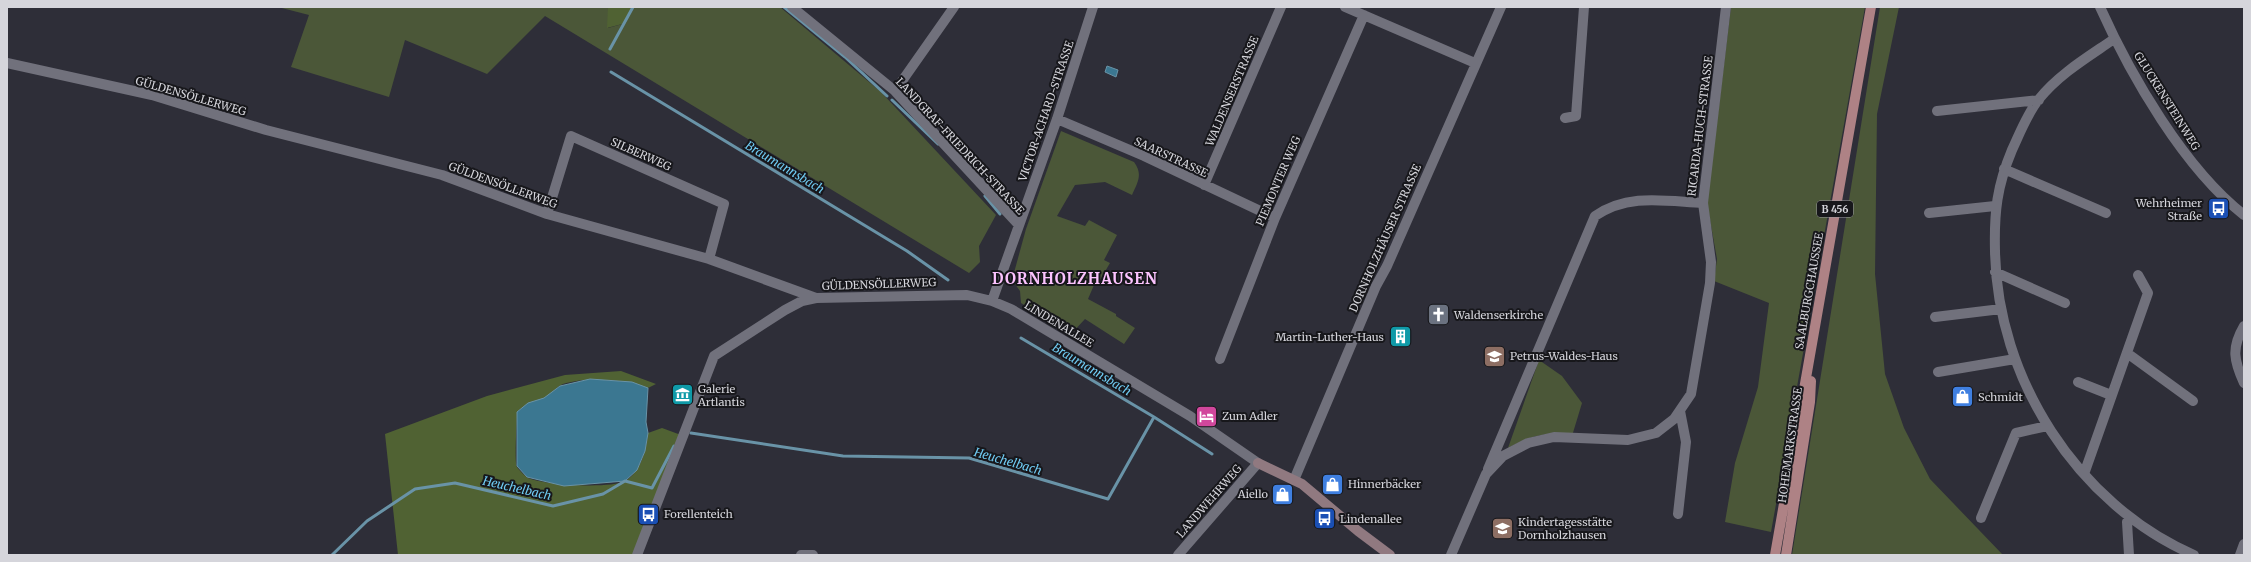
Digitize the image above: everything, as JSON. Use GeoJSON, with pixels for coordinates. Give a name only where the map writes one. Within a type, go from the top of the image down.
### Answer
{"type":"FeatureCollection","features":[{"type":"Feature","properties":{"kind":"main road","name":"SAALBURGCHAUSSEE"},"geometry":{"type":"LineString","coordinates":[[1775,555],[1871,7]]}},
{"type":"Feature","properties":{"kind":"main road","name":"HOHEMARKSTRASSE"},"geometry":{"type":"LineString","coordinates":[[1786,555],[1810,402],[1813,338]]}},
{"type":"Feature","properties":{"kind":"street","name":"LANDGRAF-FRIEDRICH-STRASSE"},"geometry":{"type":"LineString","coordinates":[[792,7],[895,92],[1019,225]]}},
{"type":"Feature","properties":{"kind":"street"},"geometry":{"type":"LineString","coordinates":[[895,92],[954,7]]}},
{"type":"Feature","properties":{"kind":"street","name":"VICTOR-ACHARD-STRASSE"},"geometry":{"type":"LineString","coordinates":[[992,301],[1057,119],[1093,7]]}},
{"type":"Feature","properties":{"kind":"street","name":"WALDENSERSTRASSE"},"geometry":{"type":"LineString","coordinates":[[1204,185],[1282,7]]}},
{"type":"Feature","properties":{"kind":"street"},"geometry":{"type":"LineString","coordinates":[[1345,7],[1475,63]]}},
{"type":"Feature","properties":{"kind":"street","name":"DORNHOLZHÄUSER STRASSE"},"geometry":{"type":"LineString","coordinates":[[1294,480],[1376,286],[1387,266],[1475,63],[1501,7]]}},
{"type":"Feature","properties":{"kind":"street"},"geometry":{"type":"LineString","coordinates":[[1564,118],[1576,116],[1584,7]]}},
{"type":"Feature","properties":{"kind":"street","name":"RICARDA-HUCH-STRASSE"},"geometry":{"type":"LineString","coordinates":[[1451,555],[1486,474],[1503,456],[1528,443],[1554,437],[1628,440],[1656,433],[1674,419],[1691,394],[1710,283],[1711,254],[1703,203],[1726,7]]}},
{"type":"Feature","properties":{"kind":"street","name":"GLUCKENSTEINWEG"},"geometry":{"type":"LineString","coordinates":[[2100,7],[2114,39],[2184,152],[2227,201],[2244,215]]}},
{"type":"Feature","properties":{"kind":"street","name":"PIEMONTER WEG"},"geometry":{"type":"LineString","coordinates":[[1220,359],[1275,218],[1364,15]]}},
{"type":"Feature","properties":{"kind":"street"},"geometry":{"type":"LineString","coordinates":[[2114,39],[2060,77],[2039,100],[2023,124],[2004,170],[1995,206],[1995,272],[2001,309],[2014,359],[2031,397],[2047,426],[2084,474],[2129,518],[2194,555]]}},
{"type":"Feature","properties":{"kind":"street","name":"GÜLDENSÖLLERWEG"},"geometry":{"type":"LineString","coordinates":[[7,63],[152,95],[266,130],[442,175],[547,214],[708,259],[816,298],[967,295],[992,301]]}},
{"type":"Feature","properties":{"kind":"street"},"geometry":{"type":"LineString","coordinates":[[1937,111],[2039,100]]}},
{"type":"Feature","properties":{"kind":"street","name":"SAARSTRASSE"},"geometry":{"type":"LineString","coordinates":[[1057,119],[1275,218]]}},
{"type":"Feature","properties":{"kind":"street","name":"SILBERWEG"},"geometry":{"type":"LineString","coordinates":[[547,214],[571,136],[724,204],[708,259]]}},
{"type":"Feature","properties":{"kind":"street"},"geometry":{"type":"LineString","coordinates":[[2004,170],[2106,213]]}},
{"type":"Feature","properties":{"kind":"street"},"geometry":{"type":"LineString","coordinates":[[1486,474],[1595,216],[1619,204],[1646,199],[1703,203]]}},
{"type":"Feature","properties":{"kind":"street"},"geometry":{"type":"LineString","coordinates":[[1929,213],[1995,206]]}},
{"type":"Feature","properties":{"kind":"street"},"geometry":{"type":"LineString","coordinates":[[1995,272],[2065,303]]}},
{"type":"Feature","properties":{"kind":"street"},"geometry":{"type":"LineString","coordinates":[[2084,474],[2111,394],[2148,293],[2138,275]]}},
{"type":"Feature","properties":{"kind":"street"},"geometry":{"type":"LineString","coordinates":[[637,555],[714,356],[785,310],[802,301],[816,298]]}},
{"type":"Feature","properties":{"kind":"street","name":"LINDENALLEE"},"geometry":{"type":"LineString","coordinates":[[992,301],[1011,309],[1049,331],[1139,387],[1190,416],[1258,463],[1302,484],[1358,531],[1390,555]]}},
{"type":"Feature","properties":{"kind":"street"},"geometry":{"type":"LineString","coordinates":[[1935,317],[2001,309]]}},
{"type":"Feature","properties":{"kind":"street"},"geometry":{"type":"LineString","coordinates":[[2244,326],[2239,335],[2234,352],[2238,370],[2244,383]]}},
{"type":"Feature","properties":{"kind":"street"},"geometry":{"type":"LineString","coordinates":[[2127,352],[2193,401]]}},
{"type":"Feature","properties":{"kind":"street"},"geometry":{"type":"LineString","coordinates":[[1938,372],[2014,359]]}},
{"type":"Feature","properties":{"kind":"street"},"geometry":{"type":"LineString","coordinates":[[2078,382],[2111,394]]}},
{"type":"Feature","properties":{"kind":"street"},"geometry":{"type":"LineString","coordinates":[[1678,514],[1686,442],[1680,411]]}},
{"type":"Feature","properties":{"kind":"street"},"geometry":{"type":"LineString","coordinates":[[1981,518],[2016,434],[2047,426]]}},
{"type":"Feature","properties":{"kind":"street","name":"LANDWEHRWEG"},"geometry":{"type":"LineString","coordinates":[[1178,555],[1258,463]]}},
{"type":"Feature","properties":{"kind":"street"},"geometry":{"type":"LineString","coordinates":[[2129,518],[2127,522],[2129,555]]}},
{"type":"Feature","properties":{"kind":"street"},"geometry":{"type":"LineString","coordinates":[[2240,555],[2244,544]]}},
{"type":"Feature","properties":{"kind":"street"},"geometry":{"type":"LineString","coordinates":[[801,555],[813,555]]}},
{"type":"Feature","properties":{"kind":"green space"},"geometry":{"type":"Polygon","coordinates":[[[278,7],[608,7],[608,28],[626,23],[632,7],[780,7],[881,92],[996,215],[979,246],[980,262],[969,273],[545,16],[487,74],[405,40],[389,97],[291,67],[309,15],[278,7]]]}},
{"type":"Feature","properties":{"kind":"green space"},"geometry":{"type":"Polygon","coordinates":[[[608,7],[632,7],[626,23],[607,28],[608,7]]]}},
{"type":"Feature","properties":{"kind":"green space"},"geometry":{"type":"Polygon","coordinates":[[[1731,7],[1865,7],[1771,532],[1725,522],[1735,463],[1758,387],[1769,303],[1714,281],[1717,259],[1707,203],[1731,7]]]}},
{"type":"Feature","properties":{"kind":"green space"},"geometry":{"type":"Polygon","coordinates":[[[1880,7],[1899,7],[1877,114],[1875,274],[1885,374],[1904,428],[1930,479],[2003,555],[1792,555],[1880,7]]]}},
{"type":"Feature","properties":{"kind":"green space"},"geometry":{"type":"Polygon","coordinates":[[[1061,131],[1134,162],[1137,166],[1139,178],[1132,195],[1105,182],[1075,185],[1057,216],[1085,226],[1089,220],[1117,235],[1104,260],[1110,263],[1100,280],[1097,278],[1088,299],[1116,314],[1116,316],[1135,328],[1124,344],[1085,319],[1071,334],[1021,303],[1020,291],[1012,280],[1026,229],[1061,131]]]}},
{"type":"Feature","properties":{"kind":"green space"},"geometry":{"type":"Polygon","coordinates":[[[1539,360],[1562,376],[1582,403],[1572,436],[1554,434],[1532,437],[1508,448],[1539,360]]]}},
{"type":"Feature","properties":{"kind":"green space"},"geometry":{"type":"Polygon","coordinates":[[[621,371],[656,384],[648,388],[629,383],[606,380],[583,380],[572,382],[563,384],[544,399],[527,405],[517,412],[516,464],[519,470],[528,478],[548,483],[606,485],[625,481],[635,472],[642,460],[648,433],[662,428],[681,435],[633,555],[398,555],[385,434],[487,396],[565,375],[621,371]]]}},
{"type":"Feature","properties":{"kind":"water"},"geometry":{"type":"Polygon","coordinates":[[[1107,66],[1118,70],[1116,77],[1105,72],[1107,66]]]}},
{"type":"Feature","properties":{"kind":"water"},"geometry":{"type":"Polygon","coordinates":[[[590,379],[632,382],[648,388],[646,422],[648,433],[645,451],[637,470],[625,481],[564,486],[527,477],[517,466],[517,412],[528,403],[544,398],[560,386],[590,379]]]}},
{"type":"Feature","properties":{"kind":"waterway","name":"Braumannsbach"},"geometry":{"type":"LineString","coordinates":[[610,49],[633,7]]}},
{"type":"Feature","properties":{"kind":"waterway"},"geometry":{"type":"LineString","coordinates":[[784,7],[845,57],[887,96]]}},
{"type":"Feature","properties":{"kind":"waterway","name":"Braumannsbach"},"geometry":{"type":"LineString","coordinates":[[611,72],[907,251],[948,280]]}},
{"type":"Feature","properties":{"kind":"waterway"},"geometry":{"type":"LineString","coordinates":[[892,100],[938,144]]}},
{"type":"Feature","properties":{"kind":"waterway"},"geometry":{"type":"LineString","coordinates":[[985,196],[1000,214]]}},
{"type":"Feature","properties":{"kind":"waterway","name":"Braumannsbach"},"geometry":{"type":"LineString","coordinates":[[1021,338],[1154,417]]}},
{"type":"Feature","properties":{"kind":"waterway","name":"Heuchelbach"},"geometry":{"type":"LineString","coordinates":[[691,433],[843,456],[969,458],[1108,499],[1154,417],[1212,454]]}},
{"type":"Feature","properties":{"kind":"waterway","name":"Heuchelbach"},"geometry":{"type":"LineString","coordinates":[[332,555],[367,521],[415,489],[455,483],[553,506],[603,494],[625,481],[652,488],[674,446]]}},
{"type":"Feature","properties":{"kind":"place","name":"Wehrheimer Straße"},"geometry":{"type":"Point","coordinates":[2218,209]}},
{"type":"Feature","properties":{"kind":"place","name":"Waldenserkirche"},"geometry":{"type":"Point","coordinates":[1438,315]}},
{"type":"Feature","properties":{"kind":"place","name":"Martin-Luther-Haus"},"geometry":{"type":"Point","coordinates":[1400,337]}},
{"type":"Feature","properties":{"kind":"place","name":"Petrus-Waldes-Haus"},"geometry":{"type":"Point","coordinates":[1494,356]}},
{"type":"Feature","properties":{"kind":"place","name":"Galerie Artlantis"},"geometry":{"type":"Point","coordinates":[682,395]}},
{"type":"Feature","properties":{"kind":"place","name":"Schmidt"},"geometry":{"type":"Point","coordinates":[1962,397]}},
{"type":"Feature","properties":{"kind":"place","name":"Zum Adler"},"geometry":{"type":"Point","coordinates":[1206,416]}},
{"type":"Feature","properties":{"kind":"place","name":"Hinnerbäcker"},"geometry":{"type":"Point","coordinates":[1333,484]}},
{"type":"Feature","properties":{"kind":"place","name":"Aiello"},"geometry":{"type":"Point","coordinates":[1283,494]}},
{"type":"Feature","properties":{"kind":"place","name":"Forellenteich"},"geometry":{"type":"Point","coordinates":[649,514]}},
{"type":"Feature","properties":{"kind":"place","name":"Lindenallee"},"geometry":{"type":"Point","coordinates":[1324,519]}},
{"type":"Feature","properties":{"kind":"place","name":"Kindertagesstätte Dornholzhausen"},"geometry":{"type":"Point","coordinates":[1503,528]}},
{"type":"Feature","properties":{"kind":"district","name":"DORNHOLZHAUSEN"},"geometry":{"type":"Point","coordinates":[1075,278]}}]}
